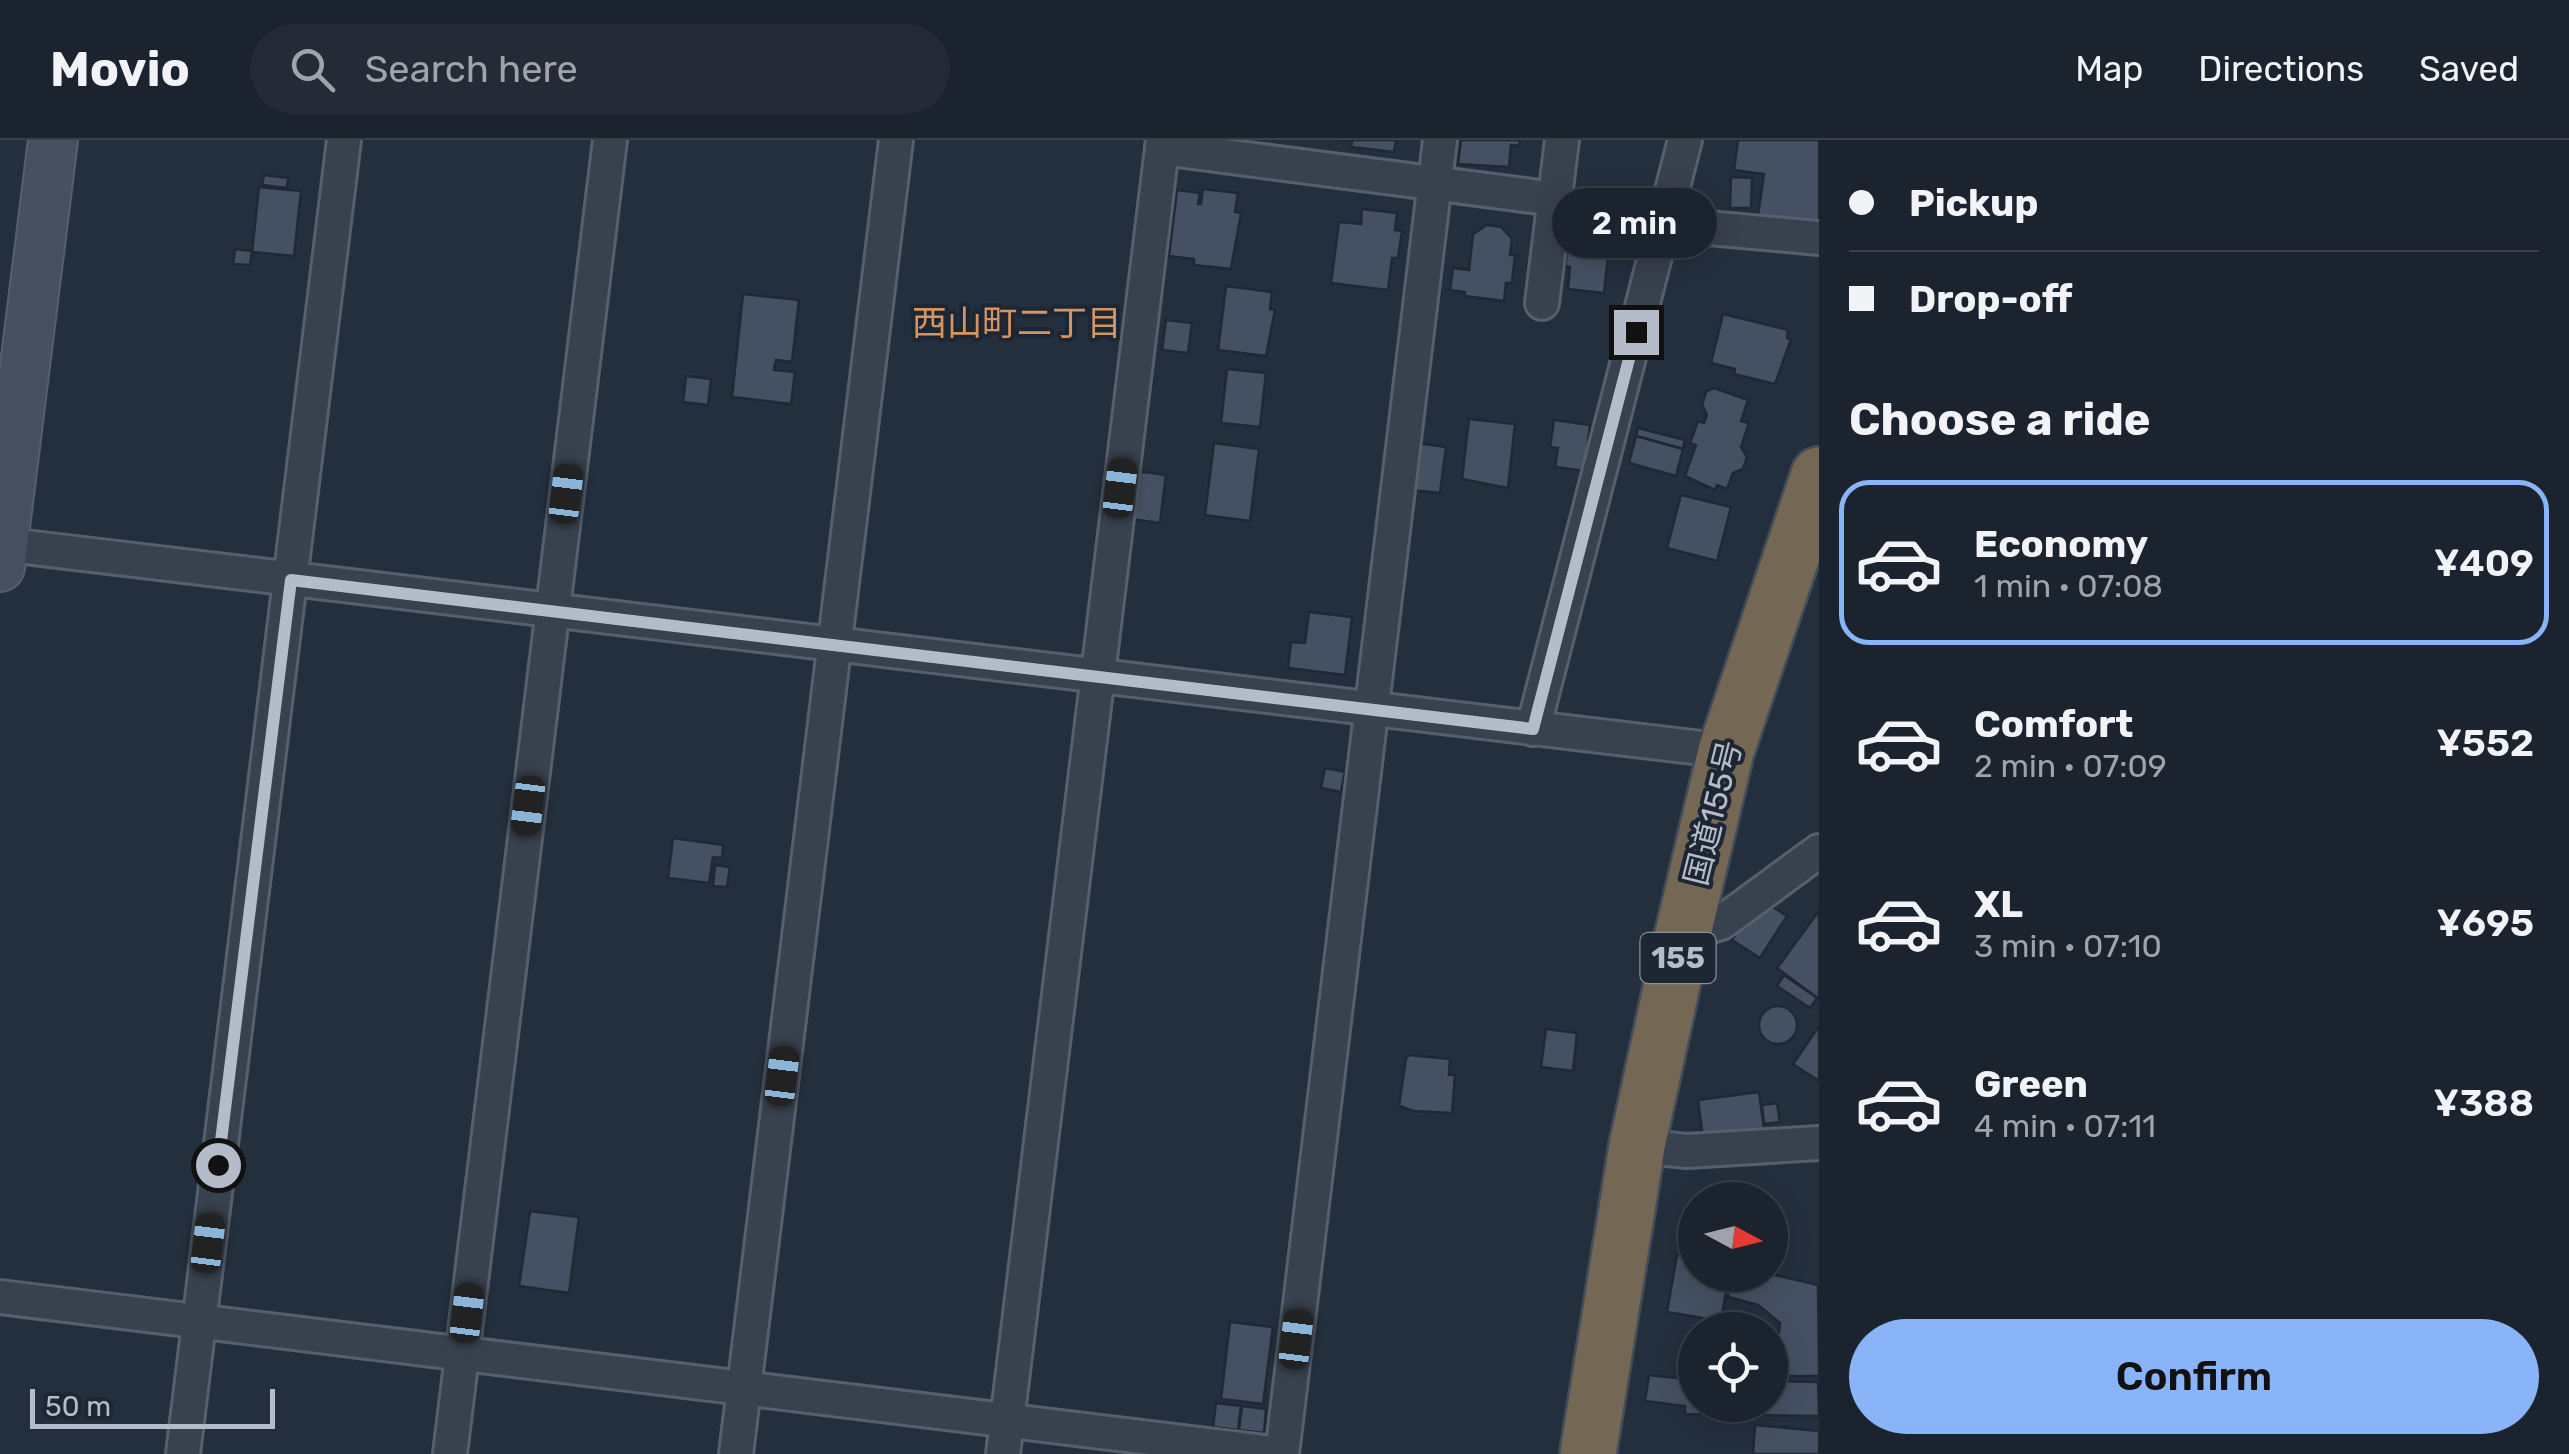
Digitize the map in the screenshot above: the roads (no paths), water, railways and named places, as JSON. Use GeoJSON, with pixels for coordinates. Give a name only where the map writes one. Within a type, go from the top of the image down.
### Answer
{"type":"FeatureCollection","features":[{"type":"Feature","properties":{"kind":"highway","name":"国道155号"},"geometry":{"type":"LineString","coordinates":[[1588,1454],[1637,1146],[1726,751],[1819,475]]}},
{"type":"Feature","properties":{"kind":"street"},"geometry":{"type":"LineString","coordinates":[[53,140],[1,552],[291,580],[1726,751]]}},
{"type":"Feature","properties":{"kind":"street"},"geometry":{"type":"LineString","coordinates":[[183,1454],[344,140]]}},
{"type":"Feature","properties":{"kind":"street"},"geometry":{"type":"LineString","coordinates":[[450,1454],[610,140]]}},
{"type":"Feature","properties":{"kind":"street"},"geometry":{"type":"LineString","coordinates":[[736,1454],[896,140]]}},
{"type":"Feature","properties":{"kind":"street"},"geometry":{"type":"LineString","coordinates":[[0,1297],[1282,1454],[1440,140]]}},
{"type":"Feature","properties":{"kind":"street"},"geometry":{"type":"LineString","coordinates":[[1542,302],[1562,140]]}},
{"type":"Feature","properties":{"kind":"street"},"geometry":{"type":"LineString","coordinates":[[1533,729],[1685,140]]}},
{"type":"Feature","properties":{"kind":"street"},"geometry":{"type":"LineString","coordinates":[[1003,1454],[1162,144],[1554,199]]}},
{"type":"Feature","properties":{"kind":"street"},"geometry":{"type":"LineString","coordinates":[[1664,224],[1819,238]]}},
{"type":"Feature","properties":{"kind":"street"},"geometry":{"type":"LineString","coordinates":[[1683,934],[1721,923],[1819,851]]}},
{"type":"Feature","properties":{"kind":"street"},"geometry":{"type":"LineString","coordinates":[[1637,1146],[1687,1151],[1819,1143]]}},
{"type":"Feature","properties":{"kind":"district","name":"西山町二丁目"},"geometry":{"type":"Point","coordinates":[1017,323]}}]}
